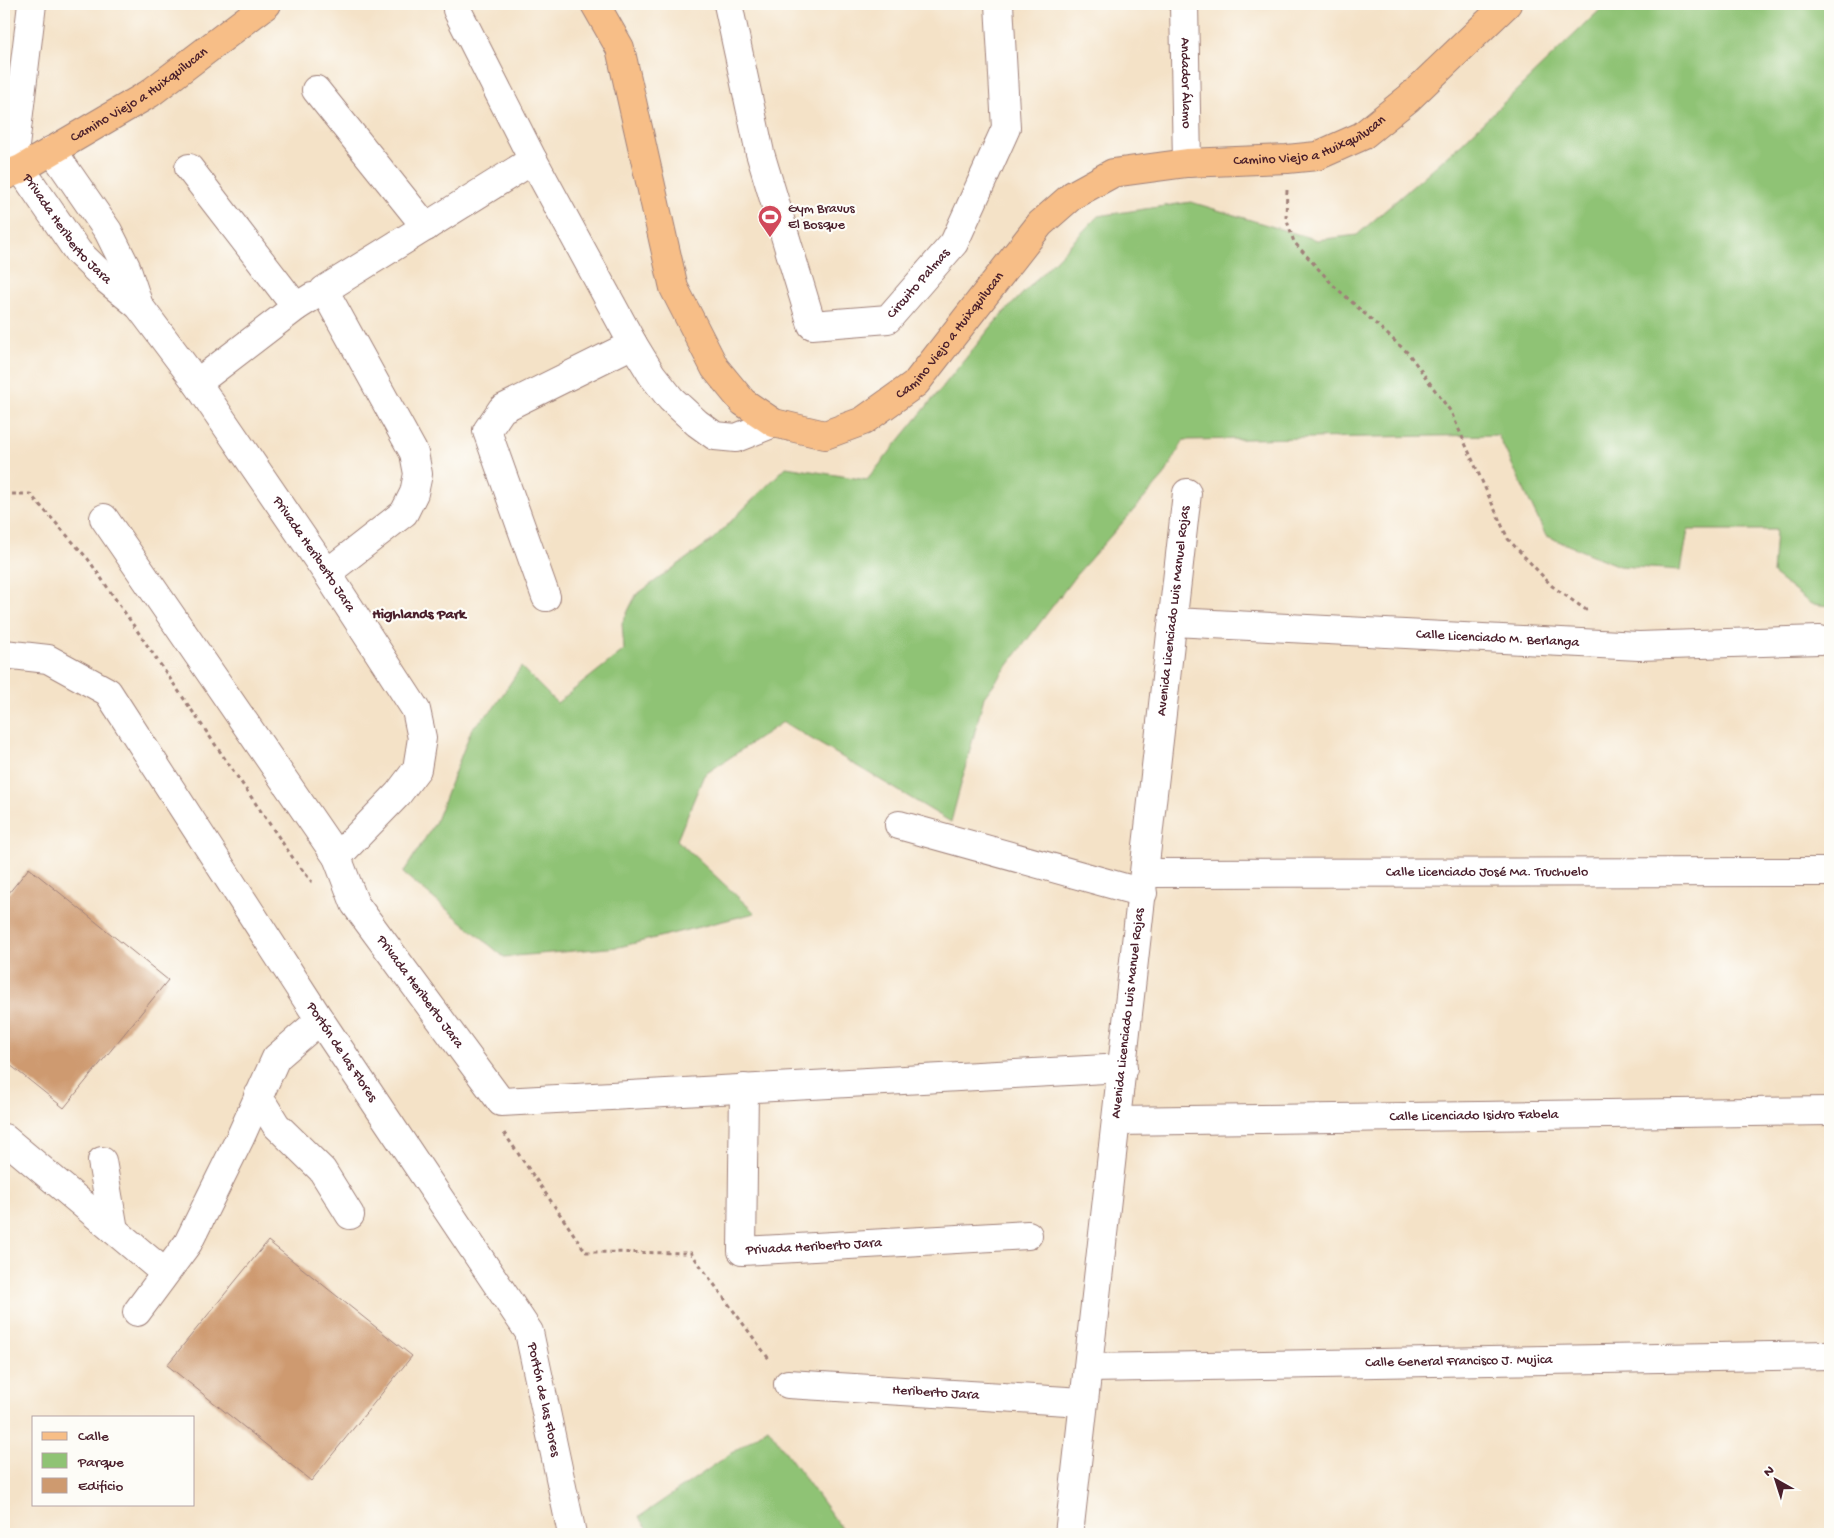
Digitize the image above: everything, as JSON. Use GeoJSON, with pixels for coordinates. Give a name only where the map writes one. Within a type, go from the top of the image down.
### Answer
{"type":"FeatureCollection","features":[{"type":"Feature","properties":{"kind":"main road","name":"Camino Viejo a Huixquilucan"},"geometry":{"type":"LineString","coordinates":[[12,172],[149,94],[266,4]]}},
{"type":"Feature","properties":{"kind":"main road","name":"Camino Viejo a Huixquilucan"},"geometry":{"type":"LineString","coordinates":[[594,4],[620,48],[674,288],[715,368],[743,402],[774,423],[825,435],[863,421],[916,383],[1040,224],[1073,195],[1113,173],[1187,162],[1287,159],[1317,156],[1362,136],[1409,98],[1507,4]]}},
{"type":"Feature","properties":{"kind":"street"},"geometry":{"type":"LineString","coordinates":[[12,172],[32,4]]}},
{"type":"Feature","properties":{"kind":"street","name":"Circuito Palmas"},"geometry":{"type":"LineString","coordinates":[[728,4],[760,153],[812,325],[888,319],[954,242],[1006,128],[999,4]]}},
{"type":"Feature","properties":{"kind":"street","name":"Andador Álamo"},"geometry":{"type":"LineString","coordinates":[[1184,4],[1187,162]]}},
{"type":"Feature","properties":{"kind":"street"},"geometry":{"type":"LineString","coordinates":[[457,10],[532,160],[652,375],[671,399],[697,423],[715,436],[736,438],[774,423]]}},
{"type":"Feature","properties":{"kind":"street"},"geometry":{"type":"LineString","coordinates":[[316,90],[426,227]]}},
{"type":"Feature","properties":{"kind":"street","name":"Privada Heriberto Jara"},"geometry":{"type":"LineString","coordinates":[[52,150],[108,231],[126,267],[139,306]]}},
{"type":"Feature","properties":{"kind":"street"},"geometry":{"type":"LineString","coordinates":[[197,383],[296,307],[532,160]]}},
{"type":"Feature","properties":{"kind":"street"},"geometry":{"type":"LineString","coordinates":[[189,168],[296,307]]}},
{"type":"Feature","properties":{"kind":"street","name":"Privada Heriberto Jara"},"geometry":{"type":"LineString","coordinates":[[12,172],[78,252],[107,280],[139,306],[197,383],[327,573],[416,710],[422,738],[417,769],[398,794],[337,857],[355,904],[501,1102],[744,1088],[742,1250],[1028,1235]]}},
{"type":"Feature","properties":{"kind":"street"},"geometry":{"type":"LineString","coordinates":[[324,290],[414,453],[418,474],[414,493],[404,513],[327,573]]}},
{"type":"Feature","properties":{"kind":"street"},"geometry":{"type":"LineString","coordinates":[[546,597],[486,431],[502,409],[633,344]]}},
{"type":"Feature","properties":{"kind":"street","name":"Avenida Licenciado Luis Manuel Rojas"},"geometry":{"type":"LineString","coordinates":[[1069,1534],[1188,493]]}},
{"type":"Feature","properties":{"kind":"street"},"geometry":{"type":"LineString","coordinates":[[104,518],[337,857]]}},
{"type":"Feature","properties":{"kind":"street","name":"Calle Licenciado M. Berlanga"},"geometry":{"type":"LineString","coordinates":[[1174,622],[1639,646],[1820,640]]}},
{"type":"Feature","properties":{"kind":"street","name":"Portón de las Flores"},"geometry":{"type":"LineString","coordinates":[[4,654],[48,659],[108,692],[320,1020],[529,1332],[572,1534]]}},
{"type":"Feature","properties":{"kind":"street","name":"Calle Licenciado José Ma. Truchuelo"},"geometry":{"type":"LineString","coordinates":[[899,825],[1144,883],[1830,872]]}},
{"type":"Feature","properties":{"kind":"street"},"geometry":{"type":"LineString","coordinates":[[136,1312],[188,1242],[240,1138],[276,1058],[320,1020]]}},
{"type":"Feature","properties":{"kind":"street"},"geometry":{"type":"LineString","coordinates":[[744,1088],[1122,1068]]}},
{"type":"Feature","properties":{"kind":"street"},"geometry":{"type":"LineString","coordinates":[[258,1096],[276,1125],[322,1170],[350,1215]]}},
{"type":"Feature","properties":{"kind":"street","name":"Calle Licenciado Isidro Fabela"},"geometry":{"type":"LineString","coordinates":[[1116,1121],[1830,1111]]}},
{"type":"Feature","properties":{"kind":"street"},"geometry":{"type":"LineString","coordinates":[[4,1138],[165,1273]]}},
{"type":"Feature","properties":{"kind":"street"},"geometry":{"type":"LineString","coordinates":[[102,1161],[114,1230]]}},
{"type":"Feature","properties":{"kind":"street","name":"Calle General Francisco J. Mujica"},"geometry":{"type":"LineString","coordinates":[[1088,1368],[1830,1355]]}},
{"type":"Feature","properties":{"kind":"street","name":"Heriberto Jara"},"geometry":{"type":"LineString","coordinates":[[788,1384],[1083,1402]]}},
{"type":"Feature","properties":{"kind":"path"},"geometry":{"type":"LineString","coordinates":[[1287,159],[1286,218],[1294,242],[1333,285],[1408,353],[1452,412],[1508,539],[1552,586],[1592,613]]}},
{"type":"Feature","properties":{"kind":"green space"},"geometry":{"type":"Polygon","coordinates":[[[1606,4],[1830,4],[1830,606],[1811,604],[1773,574],[1776,530],[1688,530],[1681,570],[1619,566],[1546,536],[1498,435],[1184,440],[1164,476],[1076,575],[984,697],[951,822],[783,722],[704,775],[677,840],[755,913],[619,947],[504,957],[403,873],[435,823],[472,728],[493,709],[521,667],[557,703],[624,650],[622,623],[636,595],[712,540],[786,467],[867,480],[996,321],[1098,216],[1191,202],[1317,240],[1357,235],[1461,144],[1606,4]]]}},
{"type":"Feature","properties":{"kind":"green space"},"geometry":{"type":"Polygon","coordinates":[[[768,1428],[846,1534],[652,1534],[639,1517],[768,1428]]]}},
{"type":"Feature","properties":{"kind":"building"},"geometry":{"type":"Polygon","coordinates":[[[29,868],[168,980],[64,1108],[4,1060],[4,899],[29,868]]]}},
{"type":"Feature","properties":{"kind":"building"},"geometry":{"type":"Polygon","coordinates":[[[268,1241],[412,1356],[311,1481],[167,1365],[268,1241]]]}},
{"type":"Feature","properties":{"kind":"place","name":"Gym Bravus El Bosque"},"geometry":{"type":"Point","coordinates":[770,238]}},
{"type":"Feature","properties":{"kind":"district","name":"Highlands Park"},"geometry":{"type":"Point","coordinates":[419,615]}}]}
